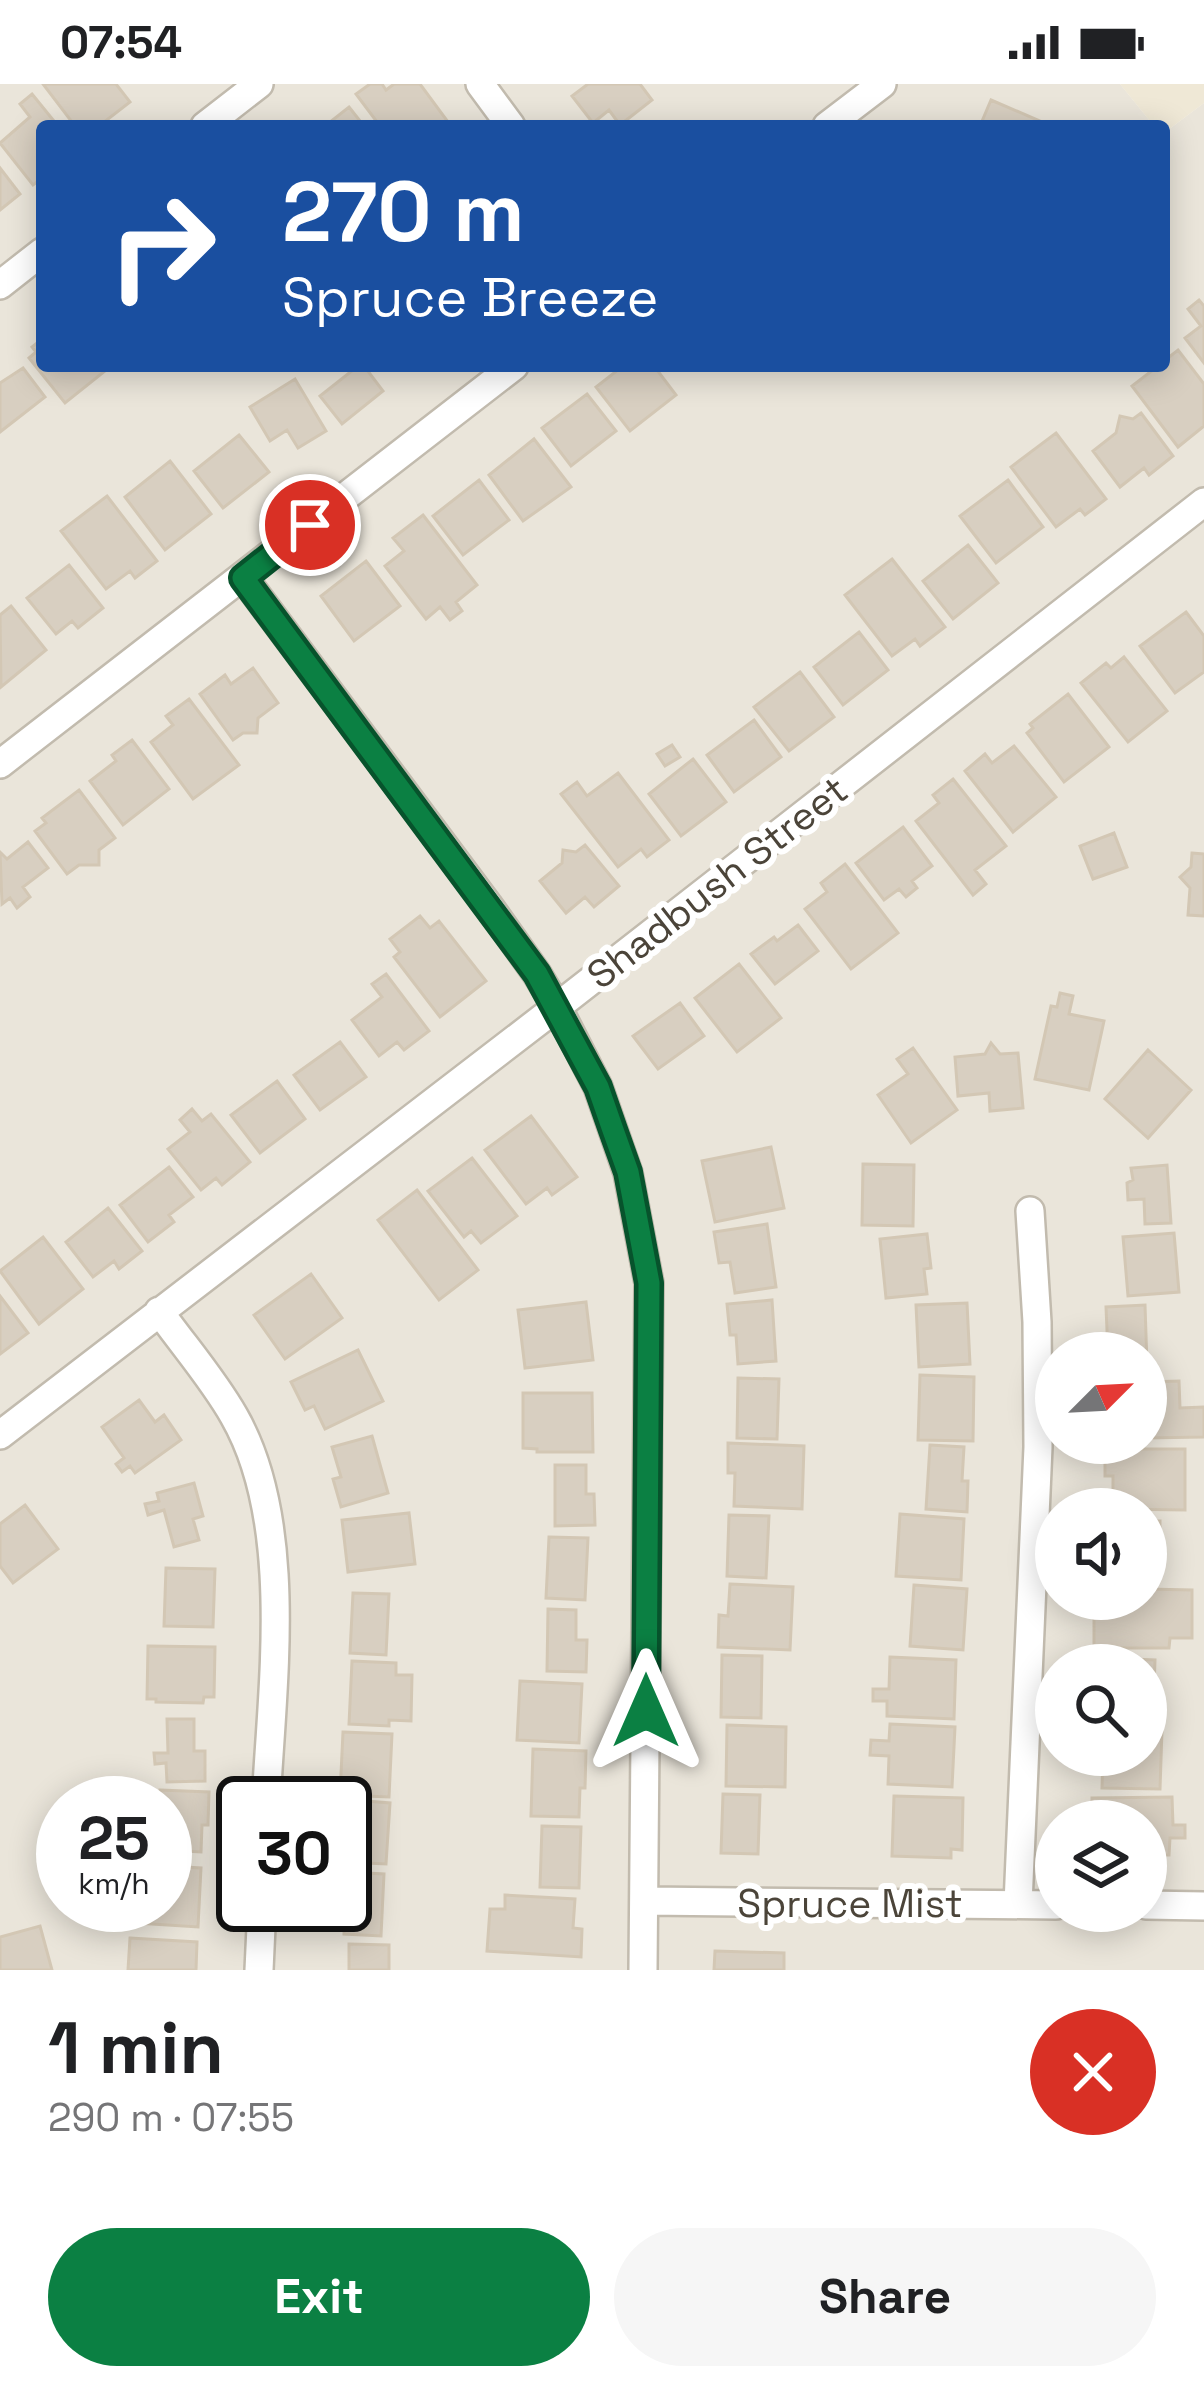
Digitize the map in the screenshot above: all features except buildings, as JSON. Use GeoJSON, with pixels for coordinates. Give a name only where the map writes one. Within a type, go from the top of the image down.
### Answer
{"type":"FeatureCollection","features":[{"type":"Feature","properties":{"kind":"street"},"geometry":{"type":"LineString","coordinates":[[213,120],[259,84]]}},
{"type":"Feature","properties":{"kind":"street"},"geometry":{"type":"LineString","coordinates":[[480,84],[507,120]]}},
{"type":"Feature","properties":{"kind":"street"},"geometry":{"type":"LineString","coordinates":[[835,120],[882,84]]}},
{"type":"Feature","properties":{"kind":"street"},"geometry":{"type":"LineString","coordinates":[[0,285],[36,257]]}},
{"type":"Feature","properties":{"kind":"street"},"geometry":{"type":"LineString","coordinates":[[0,764],[506,372]]}},
{"type":"Feature","properties":{"kind":"street","name":"Shadbush Street"},"geometry":{"type":"LineString","coordinates":[[0,1435],[1204,502]]}},
{"type":"Feature","properties":{"kind":"street"},"geometry":{"type":"LineString","coordinates":[[243,578],[488,905],[557,1006],[598,1087],[628,1172],[649,1283],[643,1970]]}},
{"type":"Feature","properties":{"kind":"street"},"geometry":{"type":"LineString","coordinates":[[1018,1904],[1038,1448],[1030,1211]]}},
{"type":"Feature","properties":{"kind":"street"},"geometry":{"type":"LineString","coordinates":[[159,1312],[234,1416],[259,1472],[272,1547],[267,1776]]}},
{"type":"Feature","properties":{"kind":"street","name":"Spruce Mist"},"geometry":{"type":"LineString","coordinates":[[645,1901],[1035,1904]]}},
{"type":"Feature","properties":{"kind":"street"},"geometry":{"type":"LineString","coordinates":[[1167,1906],[1204,1906]]}},
{"type":"Feature","properties":{"kind":"street"},"geometry":{"type":"LineString","coordinates":[[259,1970],[261,1932]]}},
{"type":"Feature","properties":{"kind":"shaded area"},"geometry":{"type":"Polygon","coordinates":[[[0,84],[1120,84],[1149,120],[36,120],[36,372],[1170,372],[1170,128],[1204,103],[1204,1970],[0,1970],[0,84]]]}},
{"type":"Feature","properties":{"kind":"shaded area"},"geometry":{"type":"Polygon","coordinates":[[[1120,84],[1204,84],[1204,103],[1170,128],[1170,120],[1149,120],[1120,84]]]}},
{"type":"Feature","properties":{"kind":"route"},"geometry":{"type":"LineString","coordinates":[[310,525],[243,578],[537,974],[598,1087],[628,1172],[649,1283],[646,1711]]}}]}
